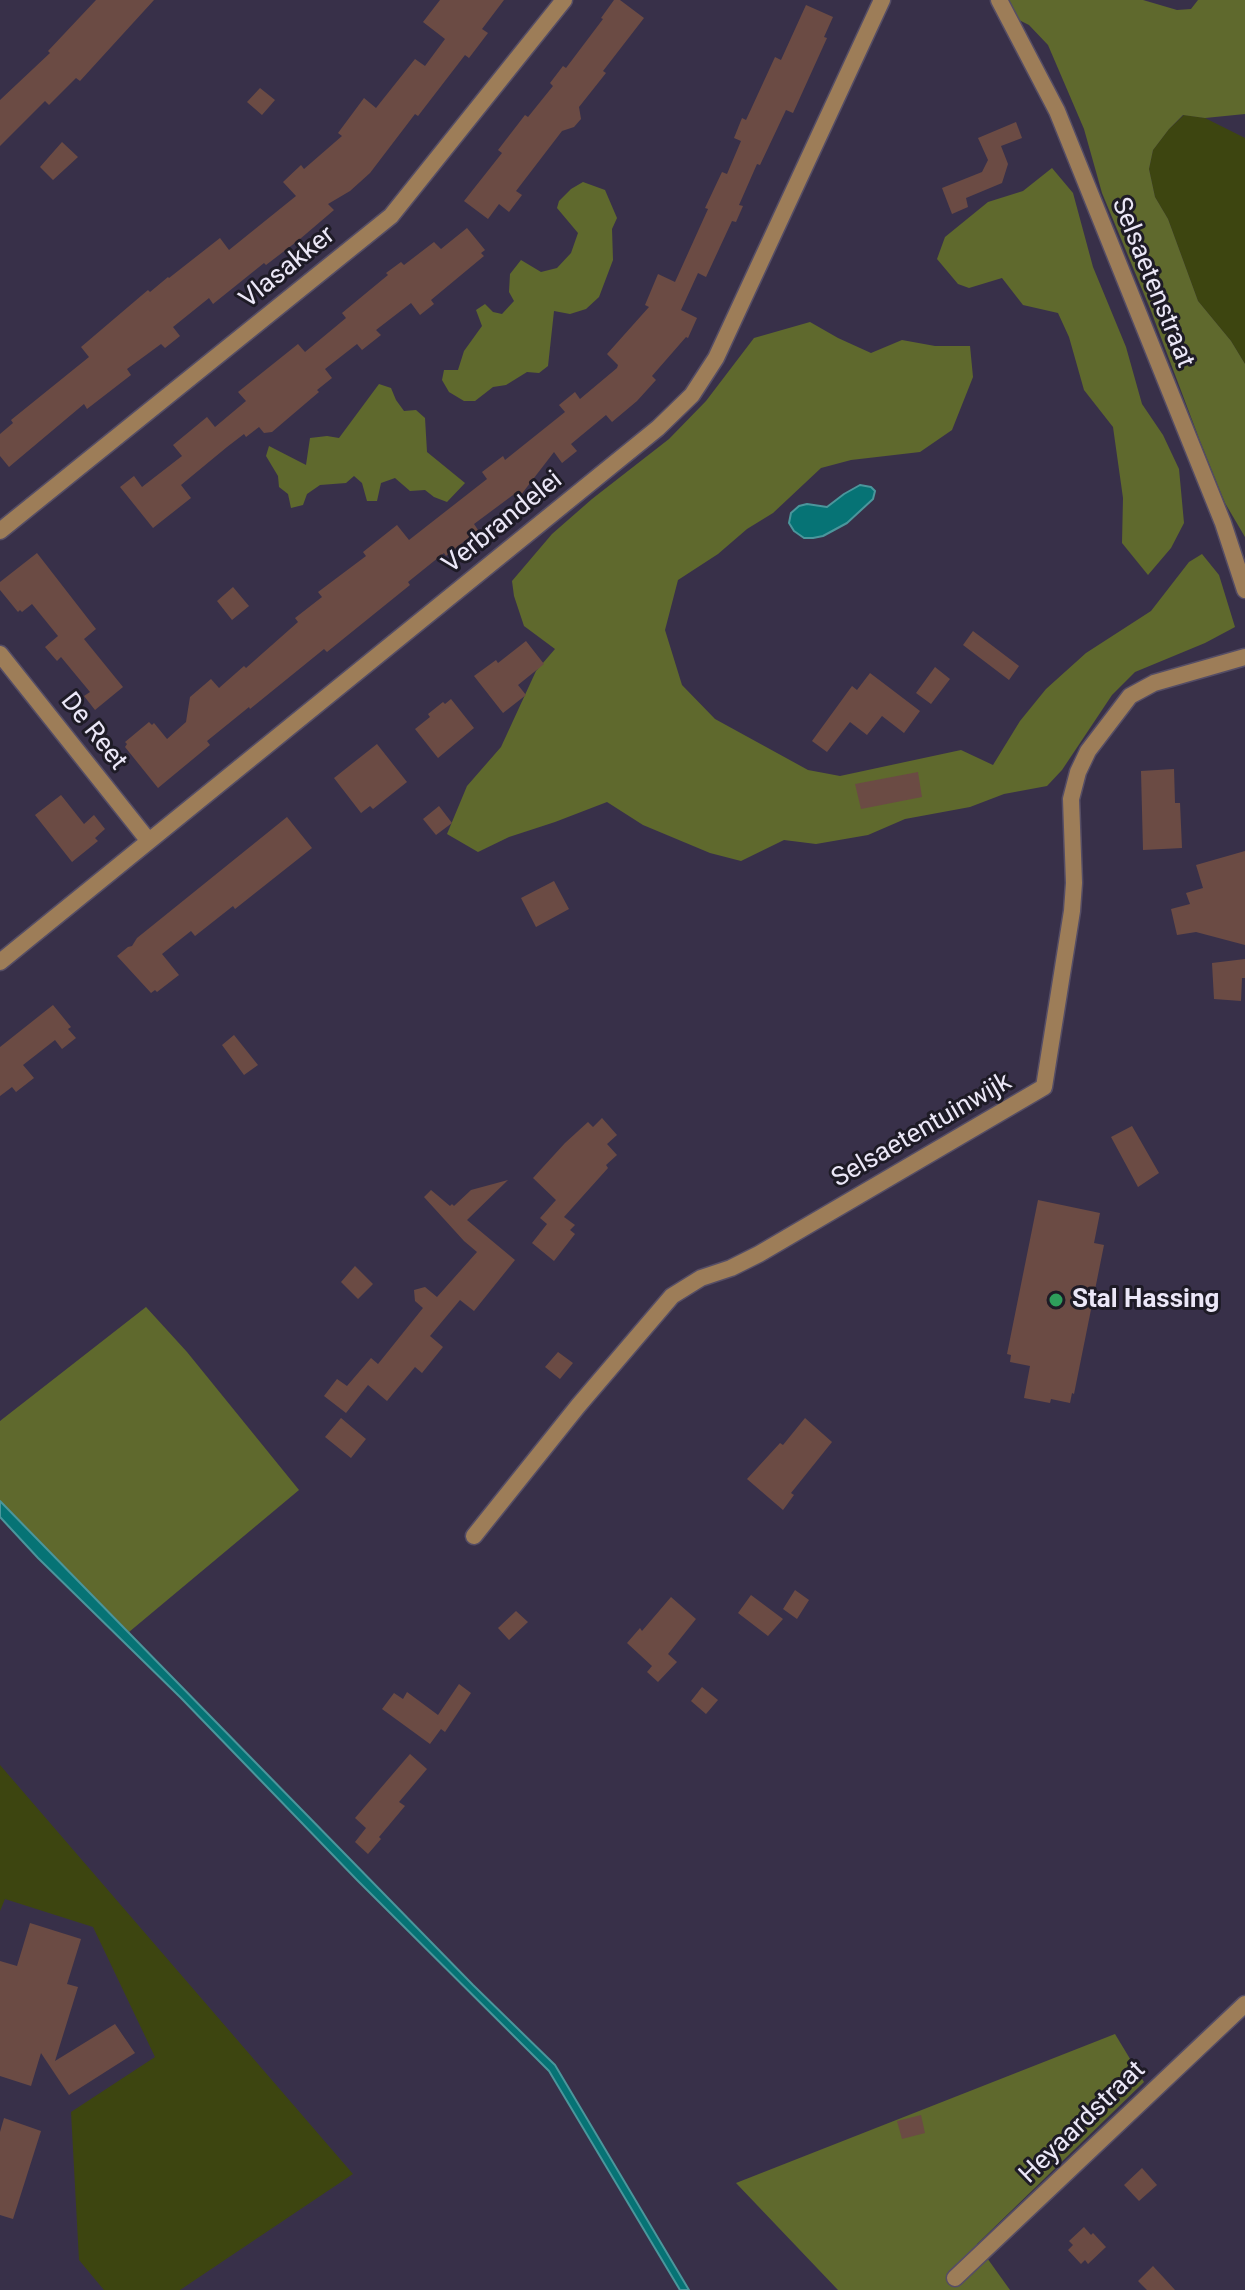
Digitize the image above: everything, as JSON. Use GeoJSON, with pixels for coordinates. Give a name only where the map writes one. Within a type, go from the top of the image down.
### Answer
{"type":"FeatureCollection","features":[{"type":"Feature","properties":{"kind":"street","name":"Vlasakker"},"geometry":{"type":"LineString","coordinates":[[0,531],[391,216],[564,0]]}},
{"type":"Feature","properties":{"kind":"street","name":"Verbrandelei"},"geometry":{"type":"LineString","coordinates":[[0,962],[658,428],[692,395],[716,358],[882,0]]}},
{"type":"Feature","properties":{"kind":"street","name":"Selsaetenstraat"},"geometry":{"type":"LineString","coordinates":[[999,0],[1057,111],[1223,523],[1245,590]]}},
{"type":"Feature","properties":{"kind":"street","name":"De Reet"},"geometry":{"type":"LineString","coordinates":[[0,654],[148,840]]}},
{"type":"Feature","properties":{"kind":"street","name":"Selsaetentuinwijk"},"geometry":{"type":"LineString","coordinates":[[474,1536],[597,1382],[672,1296],[701,1278],[759,1254],[1044,1087],[1072,911],[1071,799],[1078,772],[1088,751],[1130,696],[1154,683],[1245,657]]}},
{"type":"Feature","properties":{"kind":"street","name":"Heyaardstraat"},"geometry":{"type":"LineString","coordinates":[[955,2278],[1245,2004]]}},
{"type":"Feature","properties":{"kind":"shaded area"},"geometry":{"type":"Polygon","coordinates":[[[1005,0],[1143,0],[1177,10],[1191,9],[1198,0],[1245,0],[1245,114],[1205,118],[1183,115],[1153,150],[1149,169],[1155,197],[1168,219],[1198,301],[1231,341],[1245,364],[1245,537],[1225,503],[1200,441],[1102,193],[1084,129],[1048,45],[1029,25],[1011,13],[1005,0]]]}},
{"type":"Feature","properties":{"kind":"shaded area"},"geometry":{"type":"Polygon","coordinates":[[[1184,115],[1205,118],[1245,138],[1245,364],[1231,341],[1198,301],[1168,219],[1155,197],[1149,169],[1153,150],[1184,115]]]}},
{"type":"Feature","properties":{"kind":"shaded area"},"geometry":{"type":"Polygon","coordinates":[[[1052,168],[1073,193],[1093,267],[1126,347],[1142,404],[1163,435],[1179,469],[1184,523],[1171,548],[1148,575],[1122,543],[1123,498],[1113,427],[1084,390],[1069,337],[1058,313],[1023,305],[1002,278],[969,288],[958,284],[937,259],[945,237],[988,202],[1023,191],[1052,168]]]}},
{"type":"Feature","properties":{"kind":"shaded area"},"geometry":{"type":"Polygon","coordinates":[[[583,182],[605,190],[617,218],[612,229],[613,260],[599,297],[586,309],[570,314],[554,311],[548,366],[539,373],[527,372],[506,385],[493,387],[475,401],[464,401],[449,392],[442,380],[444,370],[458,370],[464,351],[482,326],[476,310],[485,304],[493,312],[502,314],[514,301],[509,292],[510,274],[521,260],[541,272],[557,268],[571,253],[578,233],[557,208],[559,201],[571,189],[583,182]]]}},
{"type":"Feature","properties":{"kind":"shaded area"},"geometry":{"type":"Polygon","coordinates":[[[810,322],[871,353],[902,340],[935,346],[970,346],[973,377],[952,430],[920,452],[851,460],[821,468],[773,513],[678,580],[665,630],[682,685],[715,719],[808,770],[840,776],[961,750],[993,765],[1020,721],[1046,689],[1086,653],[1151,611],[1189,562],[1202,554],[1219,575],[1235,627],[1135,672],[1112,695],[1062,770],[1047,786],[1004,794],[970,807],[905,819],[868,835],[816,844],[784,840],[741,861],[710,853],[643,825],[607,802],[509,837],[478,852],[447,834],[467,786],[501,747],[536,671],[555,649],[524,626],[512,581],[552,534],[669,439],[706,401],[754,338],[810,322]]]}},
{"type":"Feature","properties":{"kind":"shaded area"},"geometry":{"type":"Polygon","coordinates":[[[379,384],[391,388],[404,411],[416,410],[425,418],[427,452],[465,483],[447,502],[425,490],[410,491],[395,478],[381,483],[377,501],[367,501],[362,483],[354,476],[346,483],[320,485],[307,494],[303,505],[291,508],[288,494],[279,487],[278,476],[266,456],[269,446],[306,465],[310,438],[339,438],[379,384]]]}},
{"type":"Feature","properties":{"kind":"shaded area"},"geometry":{"type":"Polygon","coordinates":[[[860,485],[875,491],[873,499],[847,523],[823,536],[804,538],[789,523],[791,513],[799,506],[827,507],[860,485]]]}},
{"type":"Feature","properties":{"kind":"shaded area"},"geometry":{"type":"Polygon","coordinates":[[[146,1307],[187,1352],[299,1490],[129,1632],[0,1501],[0,1421],[146,1307]]]}},
{"type":"Feature","properties":{"kind":"shaded area"},"geometry":{"type":"Polygon","coordinates":[[[0,1501],[555,2065],[689,2290],[680,2290],[549,2071],[357,1880],[181,1698],[38,1558],[0,1517],[0,1501]]]}},
{"type":"Feature","properties":{"kind":"shaded area"},"geometry":{"type":"Polygon","coordinates":[[[0,1765],[353,2174],[180,2290],[104,2290],[79,2260],[71,2112],[155,2057],[93,1927],[5,1899],[0,1911],[0,1765]]]}},
{"type":"Feature","properties":{"kind":"shaded area"},"geometry":{"type":"Polygon","coordinates":[[[1115,2034],[1144,2082],[977,2244],[1010,2290],[838,2290],[736,2183],[1115,2034]]]}},
{"type":"Feature","properties":{"kind":"building"},"geometry":{"type":"Polygon","coordinates":[[[96,0],[154,0],[80,81],[76,78],[49,105],[45,101],[0,146],[0,100],[50,53],[48,51],[96,0]]]}},
{"type":"Feature","properties":{"kind":"building"},"geometry":{"type":"Polygon","coordinates":[[[440,0],[504,0],[482,29],[488,33],[469,58],[465,55],[370,173],[350,191],[328,204],[334,210],[300,239],[213,304],[209,298],[173,327],[180,336],[165,348],[161,344],[127,369],[131,375],[87,409],[84,404],[9,467],[0,456],[0,434],[13,423],[11,420],[89,357],[81,347],[148,290],[150,292],[220,238],[229,250],[296,196],[283,182],[301,165],[304,169],[342,136],[338,133],[364,98],[376,108],[415,59],[425,66],[445,39],[423,22],[440,0]]]}},
{"type":"Feature","properties":{"kind":"building"},"geometry":{"type":"Polygon","coordinates":[[[614,0],[620,0],[644,18],[579,107],[581,119],[574,127],[562,131],[516,191],[522,195],[509,212],[499,204],[488,219],[464,201],[502,153],[498,150],[553,86],[550,83],[563,66],[566,68],[614,0]]]}},
{"type":"Feature","properties":{"kind":"building"},"geometry":{"type":"Polygon","coordinates":[[[806,5],[833,17],[824,37],[827,38],[793,113],[786,110],[760,165],[757,164],[739,205],[743,206],[736,222],[732,221],[706,277],[698,273],[681,310],[697,318],[688,338],[652,376],[656,380],[612,422],[606,415],[571,444],[577,451],[562,463],[554,452],[517,500],[513,495],[474,524],[478,530],[408,582],[410,585],[327,652],[324,649],[249,707],[207,741],[210,745],[158,788],[125,747],[125,742],[149,722],[154,723],[167,739],[186,722],[190,697],[211,679],[219,688],[244,666],[246,668],[298,622],[295,618],[322,597],[318,592],[366,556],[363,552],[397,525],[409,540],[487,479],[482,472],[503,456],[505,460],[565,412],[559,405],[575,392],[580,399],[617,368],[618,365],[607,354],[649,307],[645,305],[658,274],[675,282],[708,209],[705,208],[722,172],[727,174],[741,141],[734,138],[742,118],[746,120],[775,57],[781,60],[806,5]]]}},
{"type":"Feature","properties":{"kind":"building"},"geometry":{"type":"Polygon","coordinates":[[[260,88],[275,100],[262,115],[247,102],[260,88]]]}},
{"type":"Feature","properties":{"kind":"building"},"geometry":{"type":"Polygon","coordinates":[[[1016,122],[1022,138],[1001,146],[1008,164],[1002,183],[966,198],[968,207],[952,214],[942,188],[982,172],[988,160],[978,138],[1016,122]]]}},
{"type":"Feature","properties":{"kind":"building"},"geometry":{"type":"Polygon","coordinates":[[[62,142],[78,157],[53,180],[40,167],[62,142]]]}},
{"type":"Feature","properties":{"kind":"building"},"geometry":{"type":"Polygon","coordinates":[[[467,228],[485,250],[481,253],[484,256],[431,300],[434,304],[420,315],[411,303],[376,330],[381,335],[362,350],[357,344],[325,369],[332,378],[272,432],[264,433],[259,427],[227,447],[181,485],[191,498],[153,528],[120,487],[134,476],[142,487],[182,456],[173,445],[207,417],[215,427],[246,401],[238,392],[298,344],[305,352],[346,318],[342,313],[388,275],[386,273],[401,262],[404,265],[434,242],[441,249],[467,228]]]}},
{"type":"Feature","properties":{"kind":"building"},"geometry":{"type":"Polygon","coordinates":[[[37,553],[96,629],[84,639],[123,687],[95,710],[84,696],[90,692],[61,657],[57,661],[45,647],[58,636],[32,604],[18,612],[0,590],[0,582],[37,553]]]}},
{"type":"Feature","properties":{"kind":"building"},"geometry":{"type":"Polygon","coordinates":[[[233,587],[249,606],[232,620],[217,601],[233,587]]]}},
{"type":"Feature","properties":{"kind":"building"},"geometry":{"type":"Polygon","coordinates":[[[973,631],[1019,666],[1009,680],[963,645],[973,631]]]}},
{"type":"Feature","properties":{"kind":"building"},"geometry":{"type":"Polygon","coordinates":[[[526,641],[544,664],[518,685],[526,695],[503,713],[474,676],[496,660],[498,663],[526,641]]]}},
{"type":"Feature","properties":{"kind":"building"},"geometry":{"type":"Polygon","coordinates":[[[935,667],[950,679],[931,704],[916,693],[935,667]]]}},
{"type":"Feature","properties":{"kind":"building"},"geometry":{"type":"Polygon","coordinates":[[[870,673],[920,711],[904,733],[882,716],[867,735],[850,722],[827,752],[812,741],[852,686],[857,690],[870,673]]]}},
{"type":"Feature","properties":{"kind":"building"},"geometry":{"type":"Polygon","coordinates":[[[451,699],[474,728],[438,758],[415,729],[430,717],[428,714],[451,699]]]}},
{"type":"Feature","properties":{"kind":"building"},"geometry":{"type":"Polygon","coordinates":[[[377,744],[407,782],[373,809],[370,806],[361,813],[334,778],[377,744]]]}},
{"type":"Feature","properties":{"kind":"building"},"geometry":{"type":"Polygon","coordinates":[[[1174,769],[1175,803],[1180,803],[1182,848],[1143,850],[1141,771],[1174,769]]]}},
{"type":"Feature","properties":{"kind":"building"},"geometry":{"type":"Polygon","coordinates":[[[918,772],[922,797],[861,809],[855,784],[918,772]]]}},
{"type":"Feature","properties":{"kind":"building"},"geometry":{"type":"Polygon","coordinates":[[[61,795],[84,824],[94,815],[105,829],[95,838],[98,841],[72,862],[35,815],[61,795]]]}},
{"type":"Feature","properties":{"kind":"building"},"geometry":{"type":"Polygon","coordinates":[[[439,806],[452,823],[436,835],[423,819],[439,806]]]}},
{"type":"Feature","properties":{"kind":"building"},"geometry":{"type":"Polygon","coordinates":[[[287,817],[312,848],[235,909],[233,906],[195,936],[191,931],[162,954],[179,975],[157,992],[151,993],[117,956],[287,817]]]}},
{"type":"Feature","properties":{"kind":"building"},"geometry":{"type":"Polygon","coordinates":[[[1245,851],[1245,945],[1196,932],[1177,935],[1171,909],[1190,904],[1186,893],[1203,888],[1196,865],[1245,851]]]}},
{"type":"Feature","properties":{"kind":"building"},"geometry":{"type":"Polygon","coordinates":[[[554,881],[569,909],[536,927],[521,898],[554,881]]]}},
{"type":"Feature","properties":{"kind":"building"},"geometry":{"type":"Polygon","coordinates":[[[1245,959],[1241,1001],[1214,999],[1212,963],[1245,959]]]}},
{"type":"Feature","properties":{"kind":"building"},"geometry":{"type":"Polygon","coordinates":[[[53,1005],[76,1038],[62,1049],[55,1040],[23,1065],[34,1078],[16,1092],[12,1087],[0,1096],[0,1047],[53,1005]]]}},
{"type":"Feature","properties":{"kind":"building"},"geometry":{"type":"Polygon","coordinates":[[[234,1035],[258,1065],[244,1075],[222,1045],[234,1035]]]}},
{"type":"Feature","properties":{"kind":"building"},"geometry":{"type":"Polygon","coordinates":[[[602,1118],[617,1135],[607,1144],[617,1155],[564,1217],[575,1225],[570,1230],[575,1234],[554,1261],[532,1243],[547,1224],[540,1218],[556,1200],[533,1178],[588,1122],[593,1127],[602,1118]]]}},
{"type":"Feature","properties":{"kind":"building"},"geometry":{"type":"Polygon","coordinates":[[[1132,1126],[1159,1173],[1138,1187],[1111,1137],[1132,1126]]]}},
{"type":"Feature","properties":{"kind":"building"},"geometry":{"type":"Polygon","coordinates":[[[508,1180],[467,1220],[515,1260],[474,1311],[460,1300],[430,1336],[443,1347],[422,1373],[415,1367],[387,1401],[368,1385],[346,1413],[324,1396],[337,1379],[347,1386],[371,1358],[378,1364],[423,1308],[415,1301],[414,1290],[425,1287],[437,1297],[477,1252],[424,1197],[431,1190],[454,1206],[471,1190],[508,1180]]]}},
{"type":"Feature","properties":{"kind":"building","name":"Stal Hassing"},"geometry":{"type":"Polygon","coordinates":[[[1038,1200],[1100,1213],[1094,1243],[1104,1245],[1070,1403],[1024,1398],[1030,1366],[1010,1362],[1011,1355],[1007,1354],[1038,1200]]]}},
{"type":"Feature","properties":{"kind":"building"},"geometry":{"type":"Polygon","coordinates":[[[355,1266],[373,1284],[358,1299],[341,1282],[355,1266]]]}},
{"type":"Feature","properties":{"kind":"building"},"geometry":{"type":"Polygon","coordinates":[[[558,1352],[573,1363],[560,1379],[545,1367],[558,1352]]]}},
{"type":"Feature","properties":{"kind":"building"},"geometry":{"type":"Polygon","coordinates":[[[341,1418],[366,1439],[351,1458],[325,1437],[341,1418]]]}},
{"type":"Feature","properties":{"kind":"building"},"geometry":{"type":"Polygon","coordinates":[[[805,1418],[832,1442],[791,1493],[794,1495],[783,1510],[747,1479],[780,1443],[783,1445],[805,1418]]]}},
{"type":"Feature","properties":{"kind":"building"},"geometry":{"type":"Polygon","coordinates":[[[795,1590],[809,1600],[797,1619],[783,1609],[795,1590]]]}},
{"type":"Feature","properties":{"kind":"building"},"geometry":{"type":"Polygon","coordinates":[[[751,1595],[783,1619],[768,1636],[738,1613],[751,1595]]]}},
{"type":"Feature","properties":{"kind":"building"},"geometry":{"type":"Polygon","coordinates":[[[671,1597],[696,1619],[668,1654],[677,1662],[658,1682],[647,1672],[652,1666],[627,1643],[640,1628],[642,1631],[671,1597]]]}},
{"type":"Feature","properties":{"kind":"building"},"geometry":{"type":"Polygon","coordinates":[[[516,1611],[528,1622],[509,1640],[498,1628],[516,1611]]]}},
{"type":"Feature","properties":{"kind":"building"},"geometry":{"type":"Polygon","coordinates":[[[459,1684],[471,1693],[445,1732],[441,1729],[430,1744],[382,1709],[394,1693],[403,1699],[407,1692],[438,1715],[459,1684]]]}},
{"type":"Feature","properties":{"kind":"building"},"geometry":{"type":"Polygon","coordinates":[[[702,1687],[718,1700],[706,1714],[691,1701],[702,1687]]]}},
{"type":"Feature","properties":{"kind":"building"},"geometry":{"type":"Polygon","coordinates":[[[410,1754],[427,1769],[399,1802],[405,1806],[368,1854],[355,1842],[366,1828],[355,1818],[410,1754]]]}},
{"type":"Feature","properties":{"kind":"building"},"geometry":{"type":"Polygon","coordinates":[[[30,1923],[81,1939],[67,1984],[78,1987],[55,2061],[115,2024],[135,2053],[69,2095],[41,2053],[31,2086],[0,2076],[0,1961],[17,1966],[30,1923]]]}},
{"type":"Feature","properties":{"kind":"building"},"geometry":{"type":"Polygon","coordinates":[[[921,2115],[925,2133],[902,2139],[897,2121],[921,2115]]]}},
{"type":"Feature","properties":{"kind":"building"},"geometry":{"type":"Polygon","coordinates":[[[4,2118],[41,2131],[13,2219],[0,2215],[0,2132],[4,2118]]]}},
{"type":"Feature","properties":{"kind":"building"},"geometry":{"type":"Polygon","coordinates":[[[1142,2168],[1157,2185],[1139,2201],[1124,2185],[1142,2168]]]}},
{"type":"Feature","properties":{"kind":"building"},"geometry":{"type":"Polygon","coordinates":[[[1084,2227],[1106,2247],[1088,2264],[1085,2260],[1081,2264],[1068,2250],[1073,2245],[1069,2241],[1084,2227]]]}},
{"type":"Feature","properties":{"kind":"building"},"geometry":{"type":"Polygon","coordinates":[[[1153,2266],[1175,2290],[1147,2290],[1138,2281],[1153,2266]]]}},
{"type":"Feature","properties":{"kind":"place","name":"Stal Hassing"},"geometry":{"type":"Point","coordinates":[1056,1300]}}]}
